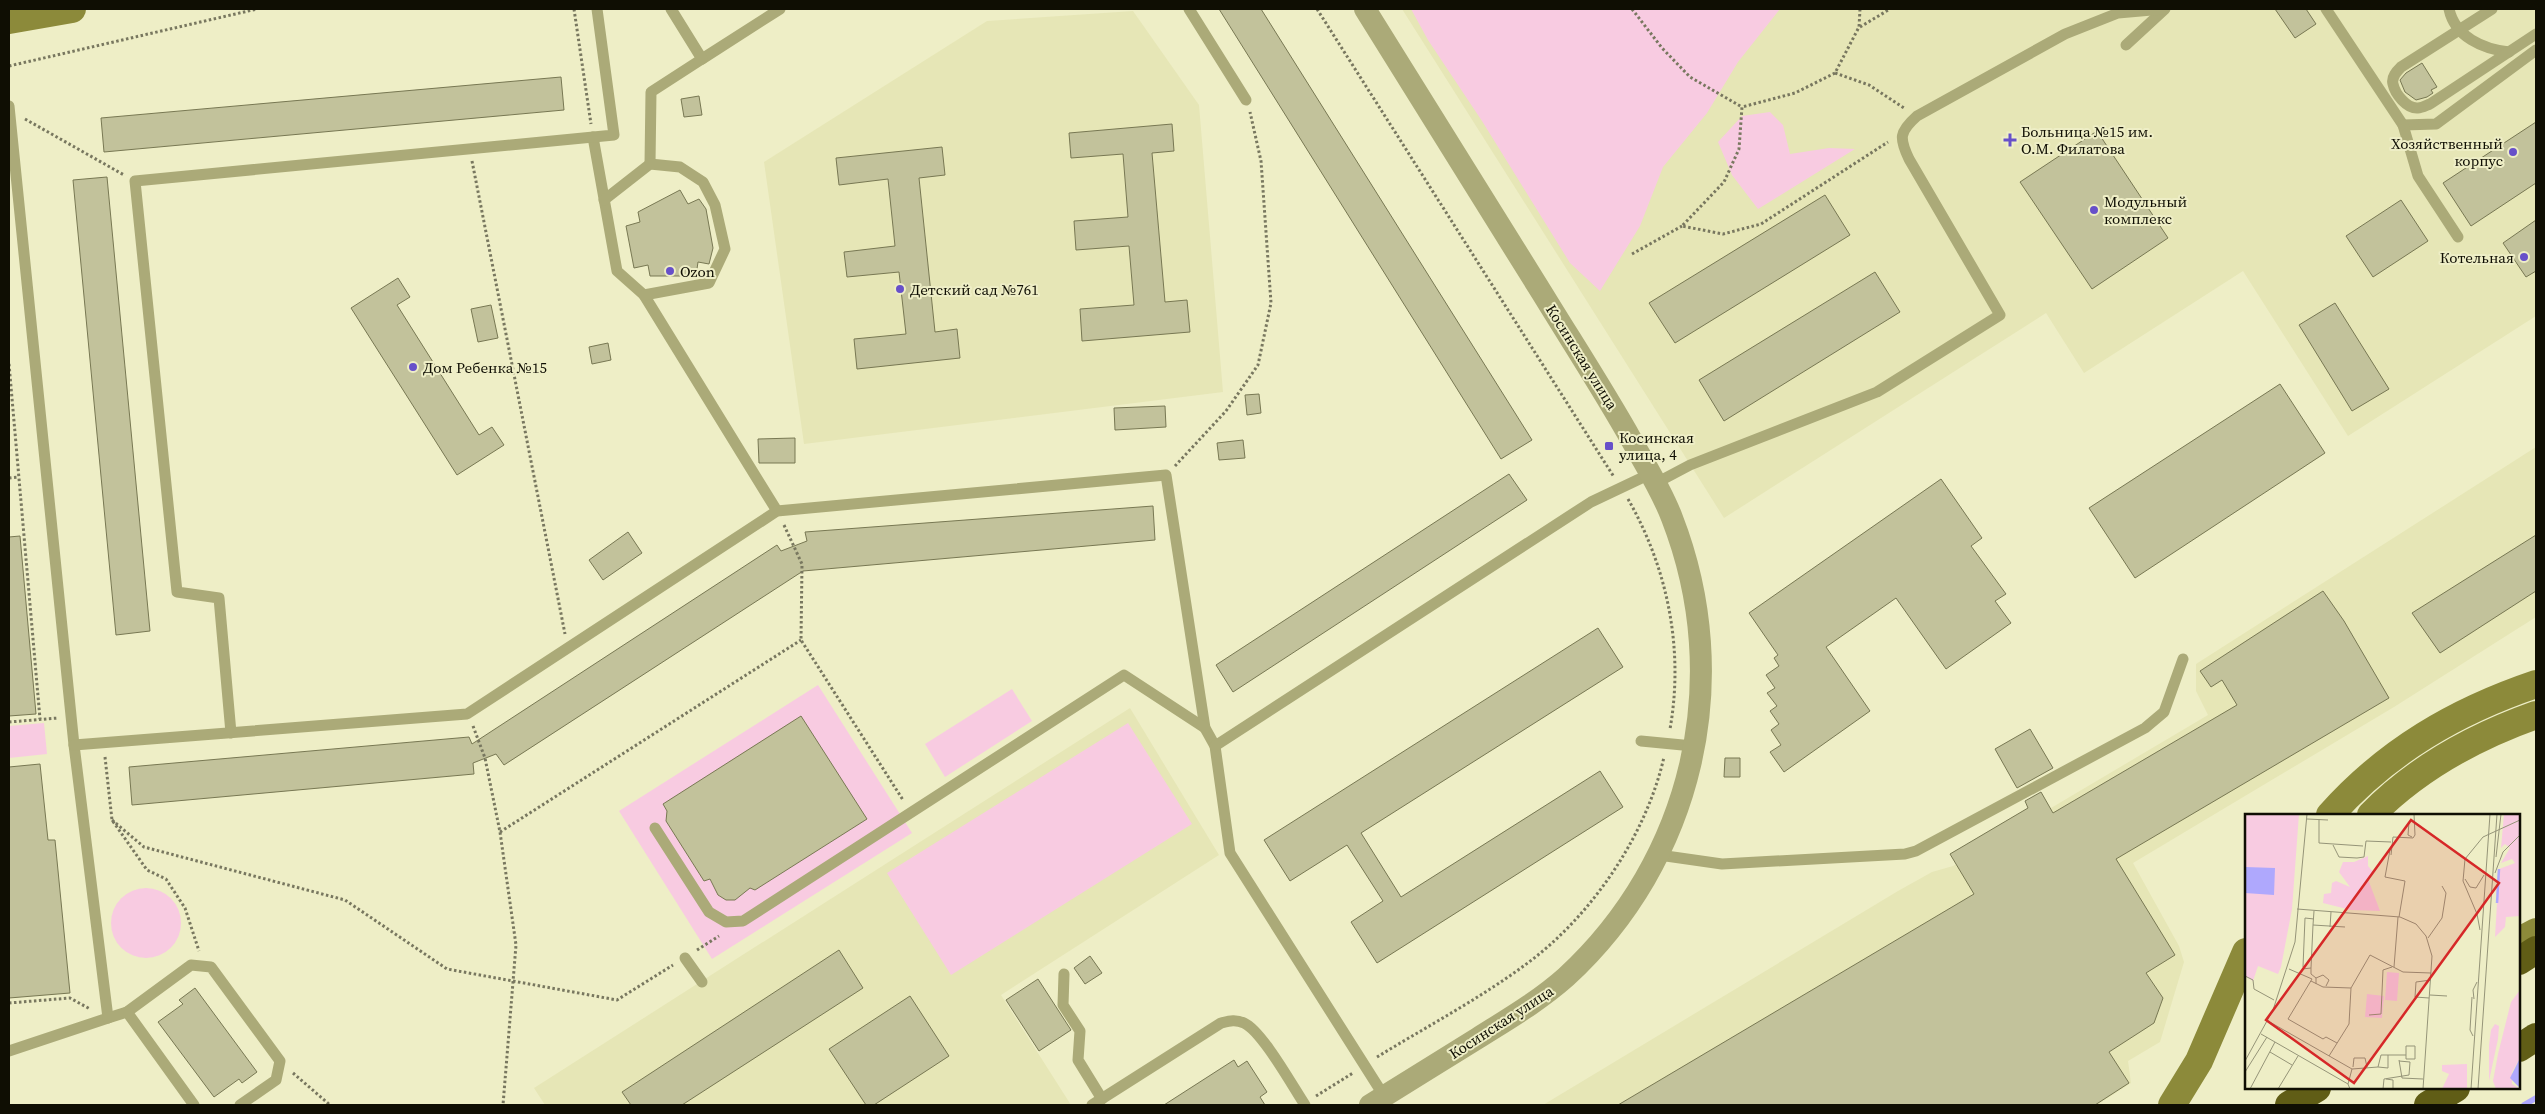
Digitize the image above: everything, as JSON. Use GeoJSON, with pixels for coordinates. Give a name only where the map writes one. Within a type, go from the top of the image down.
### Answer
{"type":"FeatureCollection","features":[{"type":"Feature","properties":{"kind":"highway"},"geometry":{"type":"LineString","coordinates":[[2520,960],[2536,950]]}},
{"type":"Feature","properties":{"kind":"highway"},"geometry":{"type":"LineString","coordinates":[[2520,1047],[2536,1037]]}},
{"type":"Feature","properties":{"kind":"highway"},"geometry":{"type":"LineString","coordinates":[[2289,1105],[2315,1089]]}},
{"type":"Feature","properties":{"kind":"main road"},"geometry":{"type":"LineString","coordinates":[[9,20],[72,9]]}},
{"type":"Feature","properties":{"kind":"main road"},"geometry":{"type":"LineString","coordinates":[[2331,814],[2381,765],[2443,723],[2490,701],[2536,684]]}},
{"type":"Feature","properties":{"kind":"main road"},"geometry":{"type":"LineString","coordinates":[[2372,814],[2399,788],[2458,749],[2536,716]]}},
{"type":"Feature","properties":{"kind":"main road"},"geometry":{"type":"LineString","coordinates":[[2520,940],[2536,932]]}},
{"type":"Feature","properties":{"kind":"main road"},"geometry":{"type":"LineString","coordinates":[[2172,1105],[2199,1061],[2245,954]]}},
{"type":"Feature","properties":{"kind":"main road"},"geometry":{"type":"LineString","coordinates":[[2520,1060],[2536,1052]]}},
{"type":"Feature","properties":{"kind":"street","name":"Косинская улица"},"geometry":{"type":"LineString","coordinates":[[1365,9],[1586,364],[1653,478],[1680,542],[1697,608],[1702,672],[1701,704],[1680,799],[1660,855],[1622,915],[1566,977],[1524,1009],[1377,1101]]}},
{"type":"Feature","properties":{"kind":"lane"},"geometry":{"type":"LineString","coordinates":[[231,733],[219,598],[177,592],[135,181],[614,135],[597,9]]}},
{"type":"Feature","properties":{"kind":"lane"},"geometry":{"type":"LineString","coordinates":[[671,9],[702,59]]}},
{"type":"Feature","properties":{"kind":"lane"},"geometry":{"type":"LineString","coordinates":[[650,164],[651,92],[780,9]]}},
{"type":"Feature","properties":{"kind":"lane"},"geometry":{"type":"LineString","coordinates":[[1189,9],[1246,100]]}},
{"type":"Feature","properties":{"kind":"lane"},"geometry":{"type":"LineString","coordinates":[[1215,746],[1591,502],[1621,488],[1690,465],[1876,392],[2000,316],[1909,159],[1901,142],[1904,127],[1917,116],[2065,34],[2118,12],[2164,9]]}},
{"type":"Feature","properties":{"kind":"lane"},"geometry":{"type":"LineString","coordinates":[[2126,45],[2164,9]]}},
{"type":"Feature","properties":{"kind":"lane"},"geometry":{"type":"LineString","coordinates":[[2326,9],[2403,125],[2418,176],[2458,237]]}},
{"type":"Feature","properties":{"kind":"lane"},"geometry":{"type":"LineString","coordinates":[[2448,9],[2450,16],[2461,32],[2470,40],[2493,50],[2509,52]]}},
{"type":"Feature","properties":{"kind":"lane"},"geometry":{"type":"LineString","coordinates":[[2492,9],[2401,66],[2395,74],[2392,83],[2398,95],[2408,105],[2418,108],[2430,104],[2536,34]]}},
{"type":"Feature","properties":{"kind":"lane"},"geometry":{"type":"LineString","coordinates":[[2403,125],[2436,124],[2536,50]]}},
{"type":"Feature","properties":{"kind":"lane"},"geometry":{"type":"LineString","coordinates":[[9,109],[74,745],[108,1018]]}},
{"type":"Feature","properties":{"kind":"lane"},"geometry":{"type":"LineString","coordinates":[[593,137],[617,271],[644,295],[777,511]]}},
{"type":"Feature","properties":{"kind":"lane"},"geometry":{"type":"LineString","coordinates":[[604,200],[650,164],[680,167],[703,182],[716,205],[725,250],[709,283],[644,295]]}},
{"type":"Feature","properties":{"kind":"lane"},"geometry":{"type":"LineString","coordinates":[[74,745],[467,714],[568,646],[777,511],[1166,475],[1205,728],[1215,746],[1230,853],[1366,1065],[1377,1101]]}},
{"type":"Feature","properties":{"kind":"lane"},"geometry":{"type":"LineString","coordinates":[[1660,855],[1722,864],[1905,854],[1916,851],[2114,747],[2150,724],[2164,712],[2183,659]]}},
{"type":"Feature","properties":{"kind":"lane"},"geometry":{"type":"LineString","coordinates":[[655,828],[709,912],[726,922],[743,921],[1124,675],[1205,728]]}},
{"type":"Feature","properties":{"kind":"lane"},"geometry":{"type":"LineString","coordinates":[[1641,741],[1693,746]]}},
{"type":"Feature","properties":{"kind":"lane"},"geometry":{"type":"LineString","coordinates":[[685,958],[702,982]]}},
{"type":"Feature","properties":{"kind":"lane"},"geometry":{"type":"LineString","coordinates":[[9,1051],[127,1012],[191,965],[211,967],[280,1061],[276,1080],[240,1105]]}},
{"type":"Feature","properties":{"kind":"lane"},"geometry":{"type":"LineString","coordinates":[[1064,974],[1063,1005],[1080,1031],[1078,1060],[1097,1102],[1221,1023],[1234,1020],[1245,1023],[1260,1037],[1304,1104]]}},
{"type":"Feature","properties":{"kind":"lane"},"geometry":{"type":"LineString","coordinates":[[127,1012],[194,1105]]}},
{"type":"Feature","properties":{"kind":"path"},"geometry":{"type":"LineString","coordinates":[[9,66],[257,9]]}},
{"type":"Feature","properties":{"kind":"path"},"geometry":{"type":"LineString","coordinates":[[574,9],[593,137]]}},
{"type":"Feature","properties":{"kind":"path"},"geometry":{"type":"LineString","coordinates":[[1304,1104],[1510,975],[1536,956],[1563,931],[1613,870],[1644,816],[1654,793],[1667,743],[1674,705],[1676,677],[1671,619],[1656,558],[1640,521],[1621,488],[1317,9]]}},
{"type":"Feature","properties":{"kind":"path"},"geometry":{"type":"LineString","coordinates":[[1632,9],[1662,48],[1690,77],[1742,107],[1795,93],[1835,73],[1859,27],[1860,9]]}},
{"type":"Feature","properties":{"kind":"path"},"geometry":{"type":"LineString","coordinates":[[1859,27],[1890,9]]}},
{"type":"Feature","properties":{"kind":"path"},"geometry":{"type":"LineString","coordinates":[[1835,73],[1869,85],[1917,116]]}},
{"type":"Feature","properties":{"kind":"path"},"geometry":{"type":"LineString","coordinates":[[1166,475],[1226,411],[1258,365],[1271,303],[1268,231],[1261,161],[1246,100]]}},
{"type":"Feature","properties":{"kind":"path"},"geometry":{"type":"LineString","coordinates":[[1632,254],[1682,226],[1724,182],[1739,149],[1742,107]]}},
{"type":"Feature","properties":{"kind":"path"},"geometry":{"type":"LineString","coordinates":[[9,109],[135,181]]}},
{"type":"Feature","properties":{"kind":"path"},"geometry":{"type":"LineString","coordinates":[[1682,226],[1723,234],[1761,224],[1882,148],[1904,127]]}},
{"type":"Feature","properties":{"kind":"path"},"geometry":{"type":"LineString","coordinates":[[469,150],[568,646]]}},
{"type":"Feature","properties":{"kind":"path"},"geometry":{"type":"LineString","coordinates":[[9,364],[40,719]]}},
{"type":"Feature","properties":{"kind":"path"},"geometry":{"type":"LineString","coordinates":[[9,478],[19,477]]}},
{"type":"Feature","properties":{"kind":"path"},"geometry":{"type":"LineString","coordinates":[[777,511],[802,564],[801,640],[911,812]]}},
{"type":"Feature","properties":{"kind":"path"},"geometry":{"type":"LineString","coordinates":[[500,832],[801,640]]}},
{"type":"Feature","properties":{"kind":"path"},"geometry":{"type":"LineString","coordinates":[[9,722],[71,717]]}},
{"type":"Feature","properties":{"kind":"path"},"geometry":{"type":"LineString","coordinates":[[479,742],[485,758],[500,832],[516,945],[503,1105]]}},
{"type":"Feature","properties":{"kind":"path"},"geometry":{"type":"LineString","coordinates":[[104,743],[112,820],[147,870],[166,879],[185,908],[202,959],[202,966]]}},
{"type":"Feature","properties":{"kind":"path"},"geometry":{"type":"LineString","coordinates":[[112,820],[144,847],[345,900],[447,969],[617,1000]]}},
{"type":"Feature","properties":{"kind":"path"},"geometry":{"type":"LineString","coordinates":[[9,1003],[70,998],[108,1018]]}},
{"type":"Feature","properties":{"kind":"path"},"geometry":{"type":"LineString","coordinates":[[280,1061],[330,1105]]}},
{"type":"Feature","properties":{"kind":"shaded area","name":"Больница №15 им. О.М. Филатова"},"geometry":{"type":"Polygon","coordinates":[[[1402,9],[2536,9],[2536,316],[2348,436],[2243,271],[2084,373],[2046,313],[1724,518],[1402,9]]]}},
{"type":"Feature","properties":{"kind":"shaded area"},"geometry":{"type":"Polygon","coordinates":[[[1411,9],[1780,9],[1738,62],[1707,113],[1663,167],[1640,226],[1600,291],[1570,263],[1482,121],[1428,40],[1411,9]]]}},
{"type":"Feature","properties":{"kind":"shaded area"},"geometry":{"type":"Polygon","coordinates":[[[1133,11],[1199,105],[1223,392],[804,444],[764,162],[987,21],[1133,11]]]}},
{"type":"Feature","properties":{"kind":"shaded area"},"geometry":{"type":"Polygon","coordinates":[[[1770,112],[1783,125],[1790,154],[1829,148],[1855,149],[1758,209],[1732,175],[1718,142],[1742,116],[1770,112]]]}},
{"type":"Feature","properties":{"kind":"shaded area"},"geometry":{"type":"Polygon","coordinates":[[[2536,447],[2536,617],[2394,707],[2133,863],[2179,946],[2184,962],[2160,1042],[2128,1061],[2131,1083],[2097,1105],[1543,1105],[1898,891],[1932,872],[1953,866],[2208,715],[2196,691],[2196,664],[2536,447]]]}},
{"type":"Feature","properties":{"kind":"shaded area"},"geometry":{"type":"Polygon","coordinates":[[[818,685],[912,833],[712,959],[619,811],[818,685]]]}},
{"type":"Feature","properties":{"kind":"shaded area"},"geometry":{"type":"Polygon","coordinates":[[[1012,689],[1032,721],[945,777],[925,744],[1012,689]]]}},
{"type":"Feature","properties":{"kind":"shaded area"},"geometry":{"type":"Polygon","coordinates":[[[1130,708],[1219,855],[1001,995],[1071,1105],[545,1105],[534,1088],[1130,708]]]}},
{"type":"Feature","properties":{"kind":"shaded area"},"geometry":{"type":"Polygon","coordinates":[[[44,723],[47,754],[9,758],[9,726],[44,723]]]}},
{"type":"Feature","properties":{"kind":"shaded area"},"geometry":{"type":"Polygon","coordinates":[[[1128,723],[1192,824],[951,975],[887,873],[1128,723]]]}},
{"type":"Feature","properties":{"kind":"shaded area"},"geometry":{"type":"Polygon","coordinates":[[[153,888],[166,894],[175,903],[179,909],[181,923],[179,937],[171,948],[160,956],[139,958],[132,956],[121,948],[113,937],[111,916],[113,909],[121,898],[132,890],[153,888]]]}},
{"type":"Feature","properties":{"kind":"building"},"geometry":{"type":"Polygon","coordinates":[[[1219,9],[1261,9],[1532,440],[1501,459],[1219,9]]]}},
{"type":"Feature","properties":{"kind":"building"},"geometry":{"type":"Polygon","coordinates":[[[2275,9],[2306,9],[2316,24],[2295,38],[2275,9]]]}},
{"type":"Feature","properties":{"kind":"building"},"geometry":{"type":"Polygon","coordinates":[[[2422,63],[2437,87],[2431,90],[2433,93],[2427,97],[2416,100],[2405,92],[2400,80],[2406,73],[2422,63]]]}},
{"type":"Feature","properties":{"kind":"building"},"geometry":{"type":"Polygon","coordinates":[[[561,77],[564,110],[104,152],[101,118],[561,77]]]}},
{"type":"Feature","properties":{"kind":"building"},"geometry":{"type":"Polygon","coordinates":[[[699,96],[702,115],[684,117],[681,99],[699,96]]]}},
{"type":"Feature","properties":{"kind":"building","name":"Хозяйственный корпус"},"geometry":{"type":"Polygon","coordinates":[[[2536,122],[2536,183],[2471,226],[2443,183],[2536,122]]]}},
{"type":"Feature","properties":{"kind":"building"},"geometry":{"type":"Polygon","coordinates":[[[1172,124],[1174,151],[1152,153],[1165,302],[1187,300],[1190,332],[1082,341],[1080,309],[1134,305],[1129,246],[1076,250],[1074,221],[1128,217],[1123,154],[1071,158],[1069,133],[1172,124]]]}},
{"type":"Feature","properties":{"kind":"building","name":"Модульный комплекс"},"geometry":{"type":"Polygon","coordinates":[[[2097,131],[2168,238],[2092,289],[2020,182],[2097,131]]]}},
{"type":"Feature","properties":{"kind":"building"},"geometry":{"type":"Polygon","coordinates":[[[942,147],[945,175],[919,178],[935,332],[957,329],[960,358],[857,369],[854,339],[906,334],[899,272],[847,277],[844,252],[895,246],[888,179],[839,185],[836,158],[942,147]]]}},
{"type":"Feature","properties":{"kind":"building"},"geometry":{"type":"Polygon","coordinates":[[[107,177],[150,631],[116,635],[73,180],[107,177]]]}},
{"type":"Feature","properties":{"kind":"building"},"geometry":{"type":"Polygon","coordinates":[[[680,190],[688,204],[699,199],[706,209],[713,248],[709,264],[698,262],[696,276],[650,276],[648,265],[634,268],[626,226],[640,222],[638,212],[680,190]]]}},
{"type":"Feature","properties":{"kind":"building"},"geometry":{"type":"Polygon","coordinates":[[[1825,195],[1850,235],[1675,343],[1649,303],[1825,195]]]}},
{"type":"Feature","properties":{"kind":"building"},"geometry":{"type":"Polygon","coordinates":[[[2401,200],[2428,241],[2373,277],[2346,236],[2401,200]]]}},
{"type":"Feature","properties":{"kind":"building","name":"Котельная"},"geometry":{"type":"Polygon","coordinates":[[[2536,220],[2536,271],[2526,277],[2503,243],[2536,220]]]}},
{"type":"Feature","properties":{"kind":"building"},"geometry":{"type":"Polygon","coordinates":[[[1875,272],[1900,312],[1724,421],[1699,380],[1875,272]]]}},
{"type":"Feature","properties":{"kind":"building","name":"Дом Ребенка №15"},"geometry":{"type":"Polygon","coordinates":[[[398,278],[410,297],[397,305],[479,435],[492,427],[504,445],[457,475],[351,308],[398,278]]]}},
{"type":"Feature","properties":{"kind":"building"},"geometry":{"type":"Polygon","coordinates":[[[2335,303],[2389,389],[2352,411],[2299,325],[2335,303]]]}},
{"type":"Feature","properties":{"kind":"building"},"geometry":{"type":"Polygon","coordinates":[[[491,305],[498,338],[478,342],[471,309],[491,305]]]}},
{"type":"Feature","properties":{"kind":"building"},"geometry":{"type":"Polygon","coordinates":[[[608,343],[611,360],[592,364],[589,347],[608,343]]]}},
{"type":"Feature","properties":{"kind":"building"},"geometry":{"type":"Polygon","coordinates":[[[2280,384],[2325,453],[2135,578],[2089,508],[2280,384]]]}},
{"type":"Feature","properties":{"kind":"building"},"geometry":{"type":"Polygon","coordinates":[[[1259,394],[1261,413],[1247,415],[1245,395],[1259,394]]]}},
{"type":"Feature","properties":{"kind":"building"},"geometry":{"type":"Polygon","coordinates":[[[1165,406],[1166,427],[1115,430],[1114,408],[1165,406]]]}},
{"type":"Feature","properties":{"kind":"building"},"geometry":{"type":"Polygon","coordinates":[[[795,438],[795,463],[759,463],[758,439],[795,438]]]}},
{"type":"Feature","properties":{"kind":"building"},"geometry":{"type":"Polygon","coordinates":[[[1243,440],[1245,458],[1219,460],[1217,443],[1243,440]]]}},
{"type":"Feature","properties":{"kind":"building"},"geometry":{"type":"Polygon","coordinates":[[[1509,474],[1527,500],[1233,692],[1216,665],[1509,474]]]}},
{"type":"Feature","properties":{"kind":"building"},"geometry":{"type":"Polygon","coordinates":[[[1941,479],[1982,538],[1971,546],[2006,594],[1995,601],[2011,623],[1946,669],[1896,598],[1826,647],[1870,711],[1784,772],[1770,752],[1781,745],[1771,730],[1779,724],[1770,711],[1777,706],[1767,693],[1775,688],[1766,675],[1779,666],[1774,658],[1778,655],[1749,613],[1941,479]]]}},
{"type":"Feature","properties":{"kind":"building"},"geometry":{"type":"Polygon","coordinates":[[[1153,506],[1155,540],[803,571],[504,765],[496,754],[473,763],[474,774],[132,805],[129,767],[469,737],[472,744],[777,545],[781,551],[807,541],[805,532],[1153,506]]]}},
{"type":"Feature","properties":{"kind":"building"},"geometry":{"type":"Polygon","coordinates":[[[628,532],[642,553],[603,580],[589,560],[628,532]]]}},
{"type":"Feature","properties":{"kind":"building"},"geometry":{"type":"Polygon","coordinates":[[[2536,535],[2536,591],[2440,653],[2412,613],[2536,535]]]}},
{"type":"Feature","properties":{"kind":"building"},"geometry":{"type":"Polygon","coordinates":[[[20,536],[36,714],[9,716],[9,537],[20,536]]]}},
{"type":"Feature","properties":{"kind":"building"},"geometry":{"type":"Polygon","coordinates":[[[2323,591],[2344,621],[2389,698],[2116,859],[2175,955],[2146,973],[2163,998],[2154,1023],[2109,1052],[2129,1083],[2095,1105],[1618,1105],[1974,894],[1950,854],[2028,808],[2025,801],[2041,792],[2053,813],[2237,705],[2222,680],[2211,687],[2200,671],[2323,591]]]}},
{"type":"Feature","properties":{"kind":"building"},"geometry":{"type":"Polygon","coordinates":[[[1598,628],[1623,667],[1361,833],[1401,897],[1600,771],[1623,807],[1377,963],[1351,922],[1383,901],[1347,845],[1290,881],[1264,840],[1598,628]]]}},
{"type":"Feature","properties":{"kind":"building"},"geometry":{"type":"Polygon","coordinates":[[[801,716],[867,819],[755,890],[750,888],[735,900],[726,900],[718,895],[710,879],[704,881],[666,821],[667,811],[663,804],[801,716]]]}},
{"type":"Feature","properties":{"kind":"building"},"geometry":{"type":"Polygon","coordinates":[[[2030,729],[2053,768],[2017,788],[1995,749],[2030,729]]]}},
{"type":"Feature","properties":{"kind":"building"},"geometry":{"type":"Polygon","coordinates":[[[1725,758],[1740,758],[1740,777],[1724,777],[1725,758]]]}},
{"type":"Feature","properties":{"kind":"building"},"geometry":{"type":"Polygon","coordinates":[[[40,764],[48,840],[55,840],[70,993],[9,998],[9,767],[40,764]]]}},
{"type":"Feature","properties":{"kind":"building"},"geometry":{"type":"Polygon","coordinates":[[[839,950],[863,988],[682,1105],[631,1105],[622,1092],[839,950]]]}},
{"type":"Feature","properties":{"kind":"building"},"geometry":{"type":"Polygon","coordinates":[[[1090,956],[1102,973],[1085,984],[1074,968],[1090,956]]]}},
{"type":"Feature","properties":{"kind":"building"},"geometry":{"type":"Polygon","coordinates":[[[1038,979],[1071,1030],[1039,1051],[1006,1000],[1038,979]]]}},
{"type":"Feature","properties":{"kind":"building"},"geometry":{"type":"Polygon","coordinates":[[[195,988],[257,1072],[242,1083],[239,1079],[214,1097],[158,1022],[183,1004],[179,1000],[195,988]]]}},
{"type":"Feature","properties":{"kind":"building"},"geometry":{"type":"Polygon","coordinates":[[[910,996],[949,1056],[874,1105],[866,1105],[829,1049],[910,996]]]}},
{"type":"Feature","properties":{"kind":"building"},"geometry":{"type":"Polygon","coordinates":[[[1234,1060],[1238,1067],[1247,1061],[1267,1092],[1260,1097],[1265,1105],[1164,1105],[1234,1060]]]}},
{"type":"Feature","properties":{"kind":"waterway"},"geometry":{"type":"LineString","coordinates":[[2524,1105],[2536,1098]]}},
{"type":"Feature","properties":{"kind":"place","name":"Больница №15 им. О.М. Филатова"},"geometry":{"type":"Point","coordinates":[2010,140]}},
{"type":"Feature","properties":{"kind":"place","name":"Хозяйственный корпус"},"geometry":{"type":"Point","coordinates":[2513,152]}},
{"type":"Feature","properties":{"kind":"place","name":"Модульный комплекс"},"geometry":{"type":"Point","coordinates":[2094,210]}},
{"type":"Feature","properties":{"kind":"place","name":"Котельная"},"geometry":{"type":"Point","coordinates":[2524,257]}},
{"type":"Feature","properties":{"kind":"place","name":"Ozon"},"geometry":{"type":"Point","coordinates":[670,271]}},
{"type":"Feature","properties":{"kind":"place","name":"Детский сад №761"},"geometry":{"type":"Point","coordinates":[900,289]}},
{"type":"Feature","properties":{"kind":"place","name":"Дом Ребенка №15"},"geometry":{"type":"Point","coordinates":[413,367]}},
{"type":"Feature","properties":{"kind":"place","name":"Косинская улица, 4"},"geometry":{"type":"Point","coordinates":[1609,446]}}]}
